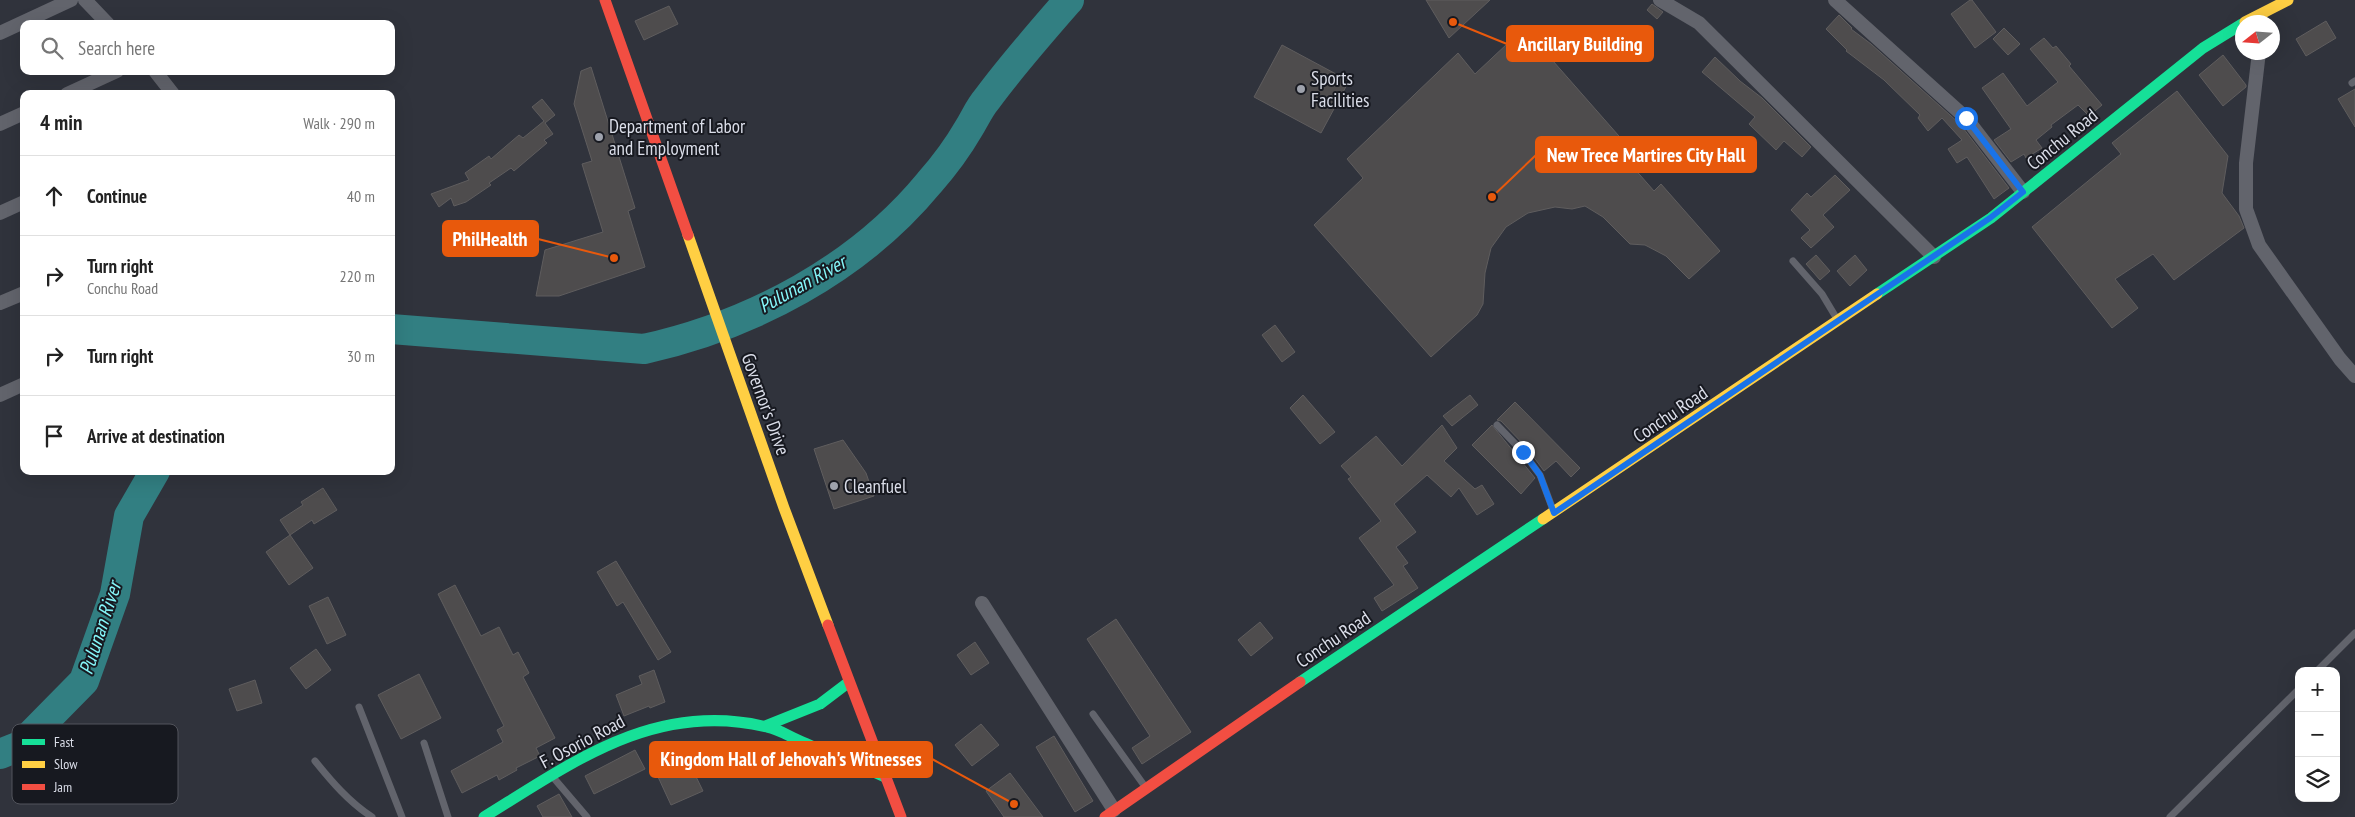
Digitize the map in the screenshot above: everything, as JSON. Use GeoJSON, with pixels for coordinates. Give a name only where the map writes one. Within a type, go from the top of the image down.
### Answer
{"type":"FeatureCollection","features":[{"type":"Feature","properties":{"kind":"main road","name":"Governor's Drive"},"geometry":{"type":"LineString","coordinates":[[605,0],[771,471],[900,817]]}},
{"type":"Feature","properties":{"kind":"main road","name":"Conchu Road"},"geometry":{"type":"LineString","coordinates":[[2265,15],[2288,0]]}},
{"type":"Feature","properties":{"kind":"main road","name":"Conchu Road"},"geometry":{"type":"LineString","coordinates":[[1110,814],[1320,668],[1554,513],[1990,218],[2203,48],[2235,28]]}},
{"type":"Feature","properties":{"kind":"main road","name":"F. Osorio Road"},"geometry":{"type":"LineString","coordinates":[[765,726],[816,708],[833,697],[849,682]]}},
{"type":"Feature","properties":{"kind":"main road","name":"F. Osorio Road"},"geometry":{"type":"LineString","coordinates":[[484,817],[621,736],[685,719],[765,726],[885,777]]}},
{"type":"Feature","properties":{"kind":"street"},"geometry":{"type":"LineString","coordinates":[[28,20],[71,0]]}},
{"type":"Feature","properties":{"kind":"street"},"geometry":{"type":"LineString","coordinates":[[85,0],[104,20]]}},
{"type":"Feature","properties":{"kind":"street"},"geometry":{"type":"LineString","coordinates":[[1660,0],[1699,23],[1934,257]]}},
{"type":"Feature","properties":{"kind":"street"},"geometry":{"type":"LineString","coordinates":[[1835,0],[1966,118],[2023,192]]}},
{"type":"Feature","properties":{"kind":"street"},"geometry":{"type":"LineString","coordinates":[[0,33],[20,24]]}},
{"type":"Feature","properties":{"kind":"street"},"geometry":{"type":"LineString","coordinates":[[2258,60],[2246,163],[2246,209],[2259,245],[2355,376]]}},
{"type":"Feature","properties":{"kind":"street"},"geometry":{"type":"LineString","coordinates":[[76,90],[108,75]]}},
{"type":"Feature","properties":{"kind":"street"},"geometry":{"type":"LineString","coordinates":[[158,75],[170,90]]}},
{"type":"Feature","properties":{"kind":"street"},"geometry":{"type":"LineString","coordinates":[[0,124],[20,115]]}},
{"type":"Feature","properties":{"kind":"street"},"geometry":{"type":"LineString","coordinates":[[0,213],[20,204]]}},
{"type":"Feature","properties":{"kind":"street"},"geometry":{"type":"LineString","coordinates":[[0,304],[20,295]]}},
{"type":"Feature","properties":{"kind":"street"},"geometry":{"type":"LineString","coordinates":[[0,395],[20,386]]}},
{"type":"Feature","properties":{"kind":"street"},"geometry":{"type":"LineString","coordinates":[[982,603],[1110,814]]}},
{"type":"Feature","properties":{"kind":"lane"},"geometry":{"type":"LineString","coordinates":[[1793,261],[1822,294],[1838,321]]}},
{"type":"Feature","properties":{"kind":"lane"},"geometry":{"type":"LineString","coordinates":[[1497,425],[1523,452],[1540,475],[1554,513]]}},
{"type":"Feature","properties":{"kind":"lane"},"geometry":{"type":"LineString","coordinates":[[2321,667],[2355,633]]}},
{"type":"Feature","properties":{"kind":"lane"},"geometry":{"type":"LineString","coordinates":[[2170,817],[2295,693]]}},
{"type":"Feature","properties":{"kind":"lane"},"geometry":{"type":"LineString","coordinates":[[359,707],[402,817]]}},
{"type":"Feature","properties":{"kind":"lane"},"geometry":{"type":"LineString","coordinates":[[1093,714],[1146,788]]}},
{"type":"Feature","properties":{"kind":"lane"},"geometry":{"type":"LineString","coordinates":[[424,743],[448,817]]}},
{"type":"Feature","properties":{"kind":"lane"},"geometry":{"type":"LineString","coordinates":[[314,761],[340,790],[359,808],[372,817]]}},
{"type":"Feature","properties":{"kind":"lane"},"geometry":{"type":"LineString","coordinates":[[552,776],[587,817]]}},
{"type":"Feature","properties":{"kind":"building"},"geometry":{"type":"Polygon","coordinates":[[[1426,0],[1490,0],[1449,38],[1426,0]]]}},
{"type":"Feature","properties":{"kind":"building"},"geometry":{"type":"Polygon","coordinates":[[[1972,0],[1996,32],[1975,48],[1951,14],[1972,0]]]}},
{"type":"Feature","properties":{"kind":"building"},"geometry":{"type":"Polygon","coordinates":[[[1652,4],[1663,12],[1657,19],[1647,10],[1652,4]]]}},
{"type":"Feature","properties":{"kind":"building"},"geometry":{"type":"Polygon","coordinates":[[[669,6],[678,24],[644,40],[635,21],[669,6]]]}},
{"type":"Feature","properties":{"kind":"building"},"geometry":{"type":"Polygon","coordinates":[[[1839,15],[1851,29],[1871,44],[1960,124],[2009,188],[1994,199],[1967,157],[1957,163],[1948,149],[1962,140],[1942,118],[1928,131],[1918,118],[1920,115],[1884,80],[1846,51],[1826,29],[1839,15]]]}},
{"type":"Feature","properties":{"kind":"building"},"geometry":{"type":"Polygon","coordinates":[[[2326,21],[2336,38],[2306,56],[2296,39],[2326,21]]]}},
{"type":"Feature","properties":{"kind":"building"},"geometry":{"type":"Polygon","coordinates":[[[1524,28],[1640,160],[1633,167],[1654,191],[1661,184],[1720,251],[1689,279],[1666,256],[1645,245],[1630,244],[1603,217],[1585,206],[1572,209],[1555,207],[1528,213],[1506,227],[1491,248],[1485,273],[1483,304],[1477,315],[1431,357],[1314,225],[1363,178],[1347,159],[1458,53],[1475,74],[1524,28]]]}},
{"type":"Feature","properties":{"kind":"building"},"geometry":{"type":"Polygon","coordinates":[[[2004,28],[2020,44],[2008,55],[1993,39],[2004,28]]]}},
{"type":"Feature","properties":{"kind":"building"},"geometry":{"type":"Polygon","coordinates":[[[2044,38],[2053,48],[2056,46],[2071,64],[2069,66],[2102,105],[2089,116],[2078,105],[2051,125],[2052,127],[2036,140],[2042,148],[2026,158],[2024,154],[2011,162],[1994,140],[2011,129],[1982,88],[2003,73],[2027,106],[2058,82],[2030,49],[2044,38]]]}},
{"type":"Feature","properties":{"kind":"building","name":"Sports Facilities"},"geometry":{"type":"Polygon","coordinates":[[[1282,45],[1349,81],[1321,133],[1254,97],[1282,45]]]}},
{"type":"Feature","properties":{"kind":"building"},"geometry":{"type":"Polygon","coordinates":[[[2223,55],[2246,87],[2223,106],[2199,75],[2223,55]]]}},
{"type":"Feature","properties":{"kind":"building"},"geometry":{"type":"Polygon","coordinates":[[[1715,57],[1740,81],[1762,98],[1811,147],[1802,157],[1784,141],[1776,150],[1749,124],[1755,117],[1702,72],[1715,57]]]}},
{"type":"Feature","properties":{"kind":"building"},"geometry":{"type":"Polygon","coordinates":[[[591,67],[635,208],[628,211],[645,267],[559,296],[536,296],[545,250],[603,232],[582,164],[592,161],[574,104],[581,71],[591,67]]]}},
{"type":"Feature","properties":{"kind":"building"},"geometry":{"type":"Polygon","coordinates":[[[2355,89],[2355,127],[2338,99],[2355,89]]]}},
{"type":"Feature","properties":{"kind":"building"},"geometry":{"type":"Polygon","coordinates":[[[2177,91],[2228,156],[2222,193],[2239,216],[2244,228],[2174,280],[2153,254],[2115,279],[2138,308],[2112,328],[2032,227],[2121,154],[2112,143],[2177,91]]]}},
{"type":"Feature","properties":{"kind":"building"},"geometry":{"type":"Polygon","coordinates":[[[542,99],[555,115],[545,123],[553,134],[544,140],[547,143],[514,171],[511,168],[489,183],[491,185],[466,202],[454,206],[451,198],[439,207],[431,194],[469,180],[465,173],[489,156],[491,159],[519,135],[523,138],[544,121],[532,107],[542,99]]]}},
{"type":"Feature","properties":{"kind":"building"},"geometry":{"type":"Polygon","coordinates":[[[1835,175],[1850,190],[1823,215],[1834,227],[1811,248],[1801,238],[1810,230],[1791,210],[1807,193],[1811,197],[1835,175]]]}},
{"type":"Feature","properties":{"kind":"building"},"geometry":{"type":"Polygon","coordinates":[[[1816,255],[1830,271],[1820,280],[1806,264],[1816,255]]]}},
{"type":"Feature","properties":{"kind":"building"},"geometry":{"type":"Polygon","coordinates":[[[1855,255],[1867,270],[1850,286],[1837,271],[1855,255]]]}},
{"type":"Feature","properties":{"kind":"building"},"geometry":{"type":"Polygon","coordinates":[[[1275,325],[1295,352],[1282,362],[1262,335],[1275,325]]]}},
{"type":"Feature","properties":{"kind":"building"},"geometry":{"type":"Polygon","coordinates":[[[1303,395],[1335,432],[1320,444],[1290,408],[1303,395]]]}},
{"type":"Feature","properties":{"kind":"building"},"geometry":{"type":"Polygon","coordinates":[[[1470,395],[1478,405],[1452,426],[1443,416],[1470,395]]]}},
{"type":"Feature","properties":{"kind":"building"},"geometry":{"type":"Polygon","coordinates":[[[1515,402],[1580,468],[1571,477],[1556,461],[1544,471],[1527,448],[1501,421],[1497,420],[1515,402]]]}},
{"type":"Feature","properties":{"kind":"building"},"geometry":{"type":"Polygon","coordinates":[[[1442,425],[1457,448],[1444,461],[1475,489],[1482,485],[1494,504],[1477,515],[1459,488],[1451,497],[1427,475],[1394,504],[1416,532],[1396,547],[1408,563],[1403,566],[1418,588],[1382,611],[1374,598],[1394,585],[1359,538],[1381,521],[1348,479],[1351,477],[1341,466],[1376,436],[1402,466],[1442,425]]]}},
{"type":"Feature","properties":{"kind":"building"},"geometry":{"type":"Polygon","coordinates":[[[1492,425],[1535,478],[1521,494],[1472,445],[1492,425]]]}},
{"type":"Feature","properties":{"kind":"building"},"geometry":{"type":"Polygon","coordinates":[[[843,440],[866,473],[874,496],[834,509],[814,449],[843,440]]]}},
{"type":"Feature","properties":{"kind":"building"},"geometry":{"type":"Polygon","coordinates":[[[323,488],[337,510],[314,524],[312,520],[290,535],[280,520],[303,505],[301,502],[323,488]]]}},
{"type":"Feature","properties":{"kind":"building"},"geometry":{"type":"Polygon","coordinates":[[[290,535],[313,568],[289,585],[266,552],[290,535]]]}},
{"type":"Feature","properties":{"kind":"building"},"geometry":{"type":"Polygon","coordinates":[[[616,561],[671,652],[658,660],[623,602],[617,606],[597,572],[616,561]]]}},
{"type":"Feature","properties":{"kind":"building"},"geometry":{"type":"Polygon","coordinates":[[[455,585],[481,636],[499,627],[513,655],[518,652],[529,673],[523,677],[555,738],[536,748],[540,756],[516,768],[517,770],[499,780],[497,775],[462,793],[451,771],[503,742],[497,730],[504,726],[438,594],[455,585]]]}},
{"type":"Feature","properties":{"kind":"building"},"geometry":{"type":"Polygon","coordinates":[[[328,597],[346,635],[327,644],[309,606],[328,597]]]}},
{"type":"Feature","properties":{"kind":"building"},"geometry":{"type":"Polygon","coordinates":[[[1116,619],[1191,732],[1142,764],[1132,748],[1150,736],[1087,639],[1116,619]]]}},
{"type":"Feature","properties":{"kind":"building"},"geometry":{"type":"Polygon","coordinates":[[[1260,622],[1273,638],[1251,656],[1238,640],[1260,622]]]}},
{"type":"Feature","properties":{"kind":"building"},"geometry":{"type":"Polygon","coordinates":[[[975,642],[989,663],[971,675],[957,655],[975,642]]]}},
{"type":"Feature","properties":{"kind":"building"},"geometry":{"type":"Polygon","coordinates":[[[316,649],[331,670],[306,689],[290,668],[316,649]]]}},
{"type":"Feature","properties":{"kind":"building"},"geometry":{"type":"Polygon","coordinates":[[[654,670],[665,702],[624,716],[616,695],[642,684],[639,676],[654,670]]]}},
{"type":"Feature","properties":{"kind":"building"},"geometry":{"type":"Polygon","coordinates":[[[419,674],[441,718],[401,739],[378,695],[419,674]]]}},
{"type":"Feature","properties":{"kind":"building"},"geometry":{"type":"Polygon","coordinates":[[[255,680],[262,703],[237,711],[229,689],[255,680]]]}},
{"type":"Feature","properties":{"kind":"building"},"geometry":{"type":"Polygon","coordinates":[[[981,724],[999,745],[972,766],[955,745],[981,724]]]}},
{"type":"Feature","properties":{"kind":"building"},"geometry":{"type":"Polygon","coordinates":[[[1054,736],[1093,801],[1075,812],[1036,747],[1054,736]]]}},
{"type":"Feature","properties":{"kind":"building"},"geometry":{"type":"Polygon","coordinates":[[[635,750],[645,769],[594,794],[585,776],[635,750]]]}},
{"type":"Feature","properties":{"kind":"building"},"geometry":{"type":"Polygon","coordinates":[[[684,752],[703,791],[671,805],[653,766],[684,752]]]}},
{"type":"Feature","properties":{"kind":"building"},"geometry":{"type":"Polygon","coordinates":[[[1010,773],[1043,817],[1004,817],[986,791],[1010,773]]]}},
{"type":"Feature","properties":{"kind":"building"},"geometry":{"type":"Polygon","coordinates":[[[559,794],[572,817],[543,817],[537,806],[559,794]]]}},
{"type":"Feature","properties":{"kind":"waterway","name":"Pulunan River"},"geometry":{"type":"LineString","coordinates":[[395,329],[644,349],[684,339],[763,309],[836,267],[870,242],[901,214],[940,170],[960,142],[984,102],[1069,0]]}},
{"type":"Feature","properties":{"kind":"waterway","name":"Pulunan River"},"geometry":{"type":"LineString","coordinates":[[42,724],[84,681],[115,594],[129,516],[153,475]]}},
{"type":"Feature","properties":{"kind":"waterway","name":"Pulunan River"},"geometry":{"type":"LineString","coordinates":[[0,754],[12,749]]}},
{"type":"Feature","properties":{"kind":"traffic: fast"},"geometry":{"type":"LineString","coordinates":[[1877,294],[1991,218],[2203,48],[2235,28]]}},
{"type":"Feature","properties":{"kind":"traffic: fast"},"geometry":{"type":"LineString","coordinates":[[1300,682],[1543,519]]}},
{"type":"Feature","properties":{"kind":"traffic: fast"},"geometry":{"type":"LineString","coordinates":[[765,726],[820,704],[849,682]]}},
{"type":"Feature","properties":{"kind":"traffic: fast"},"geometry":{"type":"LineString","coordinates":[[484,817],[583,757],[617,741],[652,729],[688,722],[727,721],[771,728],[885,777]]}},
{"type":"Feature","properties":{"kind":"traffic: slow"},"geometry":{"type":"LineString","coordinates":[[2259,15],[2288,0]]}},
{"type":"Feature","properties":{"kind":"traffic: slow"},"geometry":{"type":"LineString","coordinates":[[688,235],[784,508],[828,625]]}},
{"type":"Feature","properties":{"kind":"traffic: slow"},"geometry":{"type":"LineString","coordinates":[[1543,519],[1877,294]]}},
{"type":"Feature","properties":{"kind":"traffic: jam"},"geometry":{"type":"LineString","coordinates":[[605,0],[688,235]]}},
{"type":"Feature","properties":{"kind":"traffic: jam"},"geometry":{"type":"LineString","coordinates":[[828,625],[901,817]]}},
{"type":"Feature","properties":{"kind":"traffic: jam"},"geometry":{"type":"LineString","coordinates":[[1105,817],[1300,682]]}},
{"type":"Feature","properties":{"kind":"place","name":"Ancillary Building"},"geometry":{"type":"Point","coordinates":[1453,22]}},
{"type":"Feature","properties":{"kind":"place","name":"Sports Facilities"},"geometry":{"type":"Point","coordinates":[1301,89]}},
{"type":"Feature","properties":{"kind":"place","name":"Department of Labor and Employment"},"geometry":{"type":"Point","coordinates":[599,137]}},
{"type":"Feature","properties":{"kind":"place","name":"New Trece Martires City Hall"},"geometry":{"type":"Point","coordinates":[1492,197]}},
{"type":"Feature","properties":{"kind":"place","name":"PhilHealth"},"geometry":{"type":"Point","coordinates":[614,258]}},
{"type":"Feature","properties":{"kind":"place","name":"Cleanfuel"},"geometry":{"type":"Point","coordinates":[834,486]}},
{"type":"Feature","properties":{"kind":"place","name":"Kingdom Hall of Jehovah's Witnesses"},"geometry":{"type":"Point","coordinates":[1014,804]}},
{"type":"Feature","properties":{"kind":"route"},"geometry":{"type":"LineString","coordinates":[[1523,452],[1540,475],[1554,513],[1990,218],[2023,192],[1966,118]]}}]}
